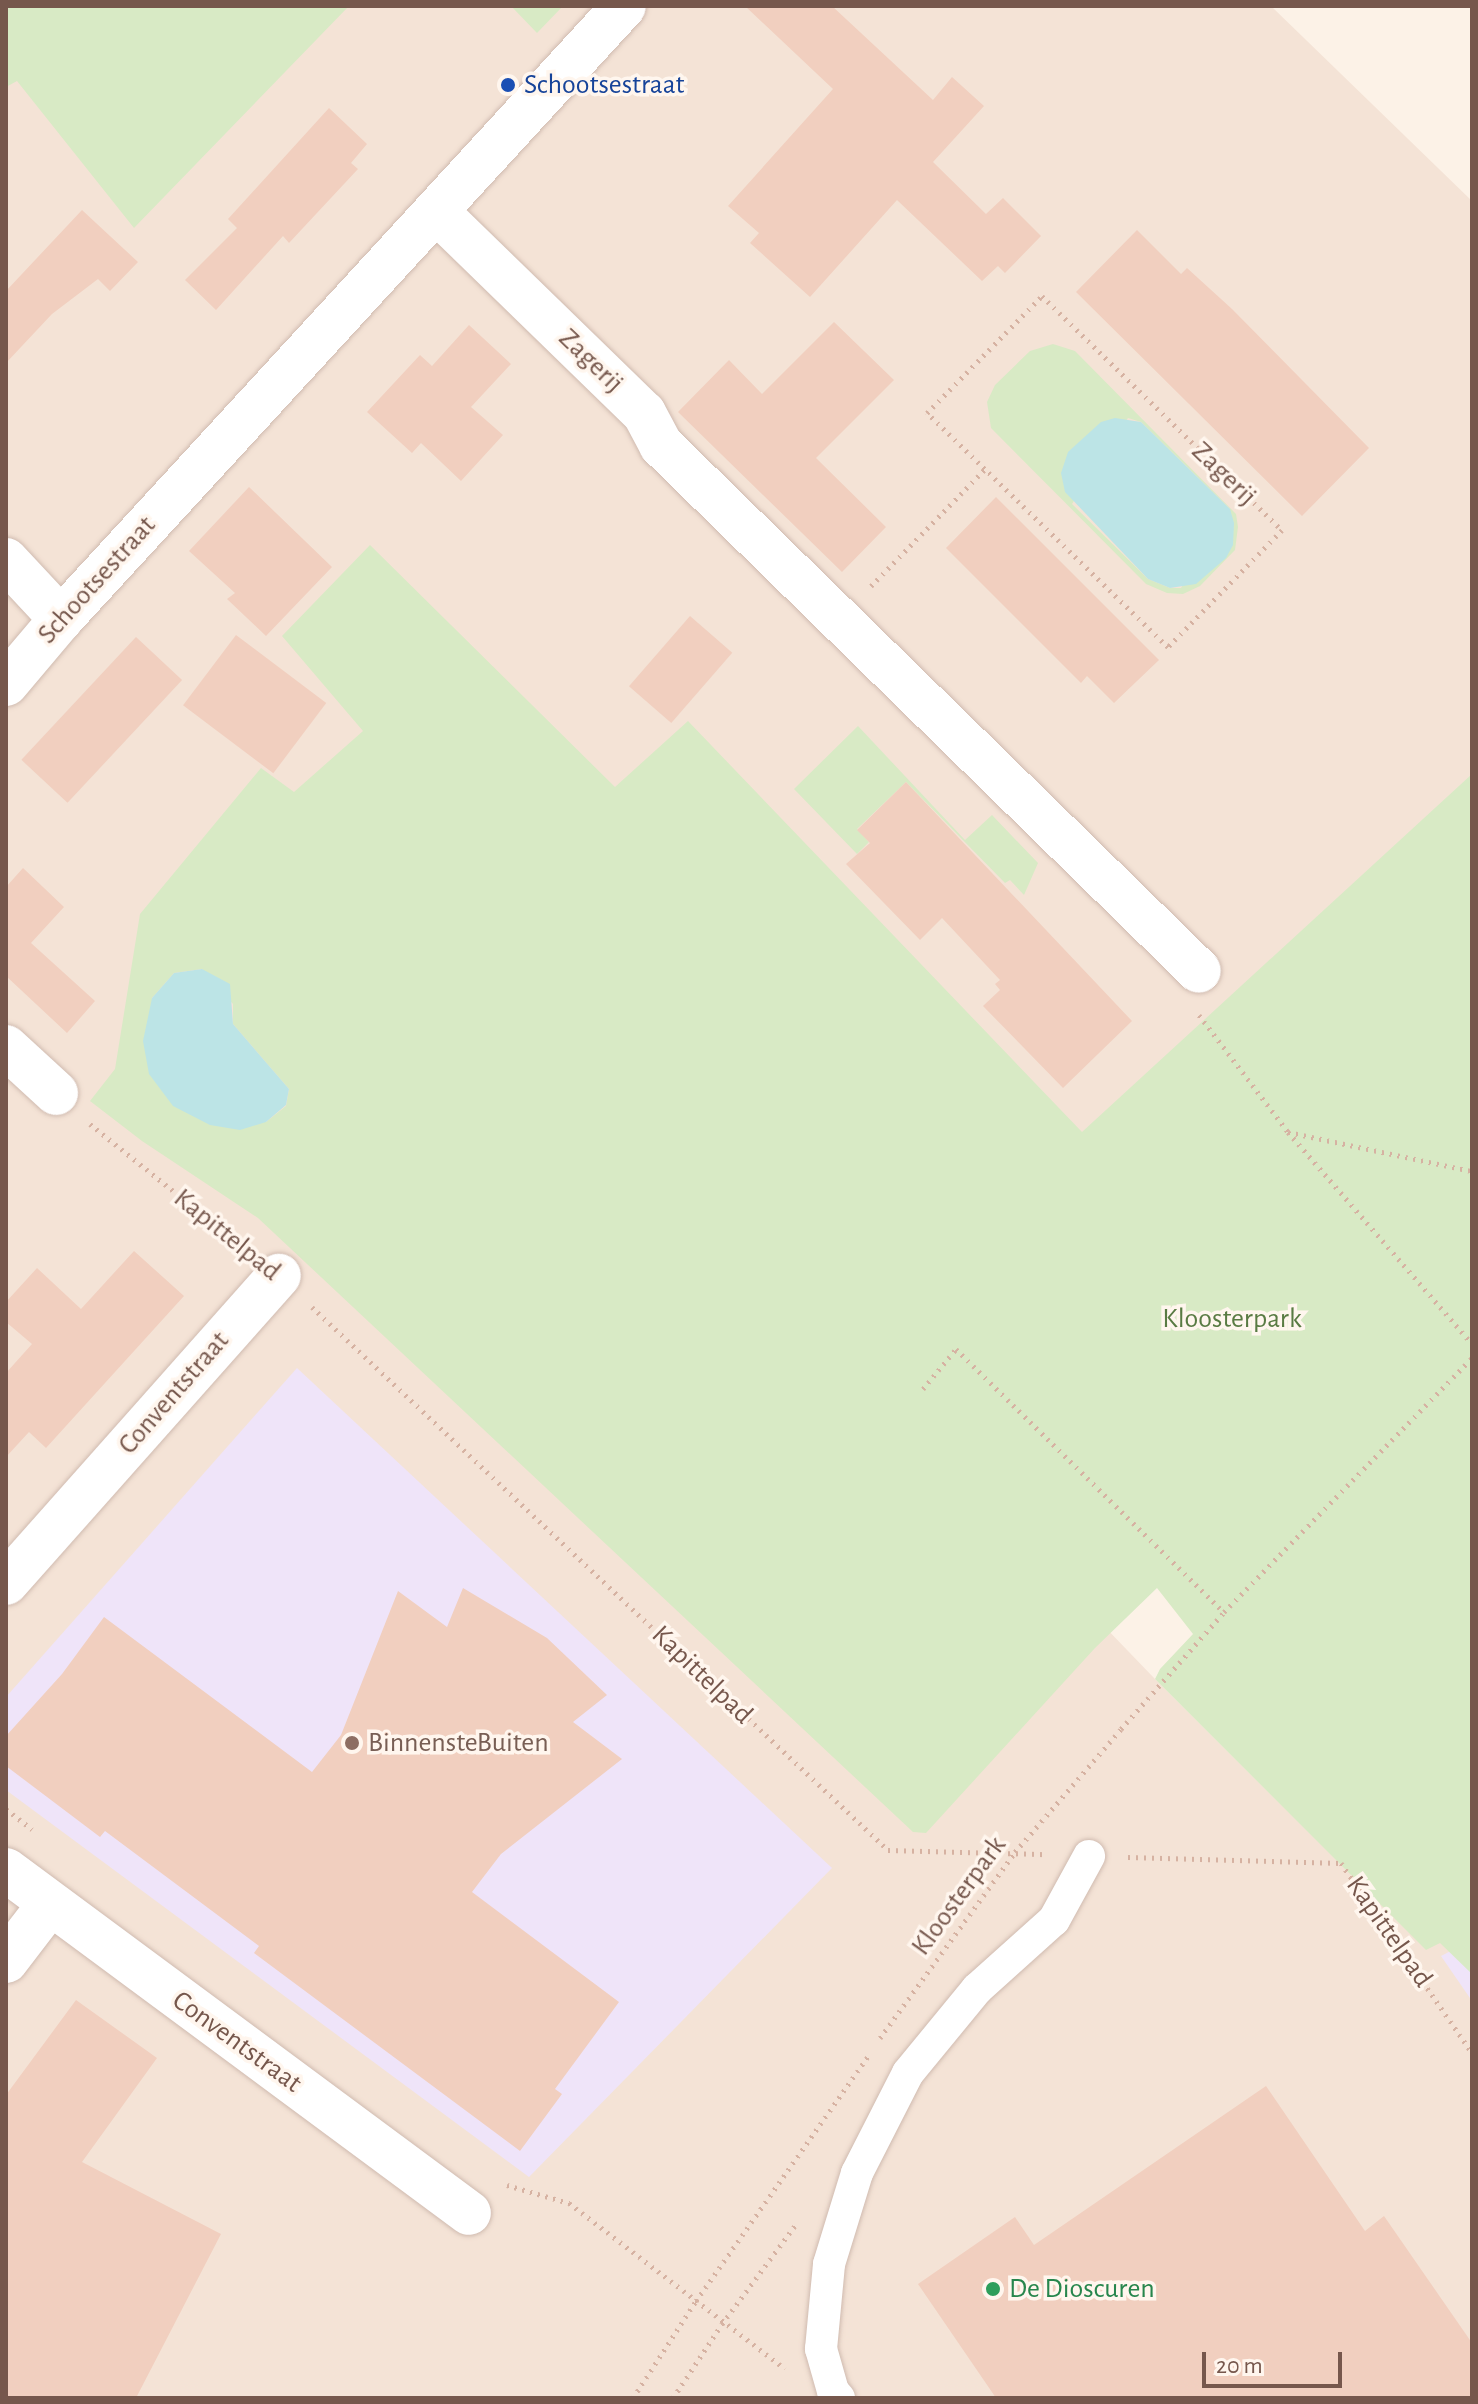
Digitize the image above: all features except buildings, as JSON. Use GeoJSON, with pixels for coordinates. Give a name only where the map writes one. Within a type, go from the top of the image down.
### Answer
{"type":"FeatureCollection","features":[{"type":"Feature","properties":{"kind":"street","name":"Schootsestraat"},"geometry":{"type":"LineString","coordinates":[[12,672],[624,6]]}},
{"type":"Feature","properties":{"kind":"street","name":"Zagerij"},"geometry":{"type":"LineString","coordinates":[[436,211],[644,413],[661,445],[1199,971]]}},
{"type":"Feature","properties":{"kind":"street"},"geometry":{"type":"LineString","coordinates":[[6,560],[61,619]]}},
{"type":"Feature","properties":{"kind":"street"},"geometry":{"type":"LineString","coordinates":[[6,1047],[56,1093]]}},
{"type":"Feature","properties":{"kind":"street","name":"Conventstraat"},"geometry":{"type":"LineString","coordinates":[[6,1583],[279,1276]]}},
{"type":"Feature","properties":{"kind":"street"},"geometry":{"type":"LineString","coordinates":[[836,2394],[821,2349],[829,2264],[857,2173],[908,2073],[977,1989],[1054,1920],[1089,1856]]}},
{"type":"Feature","properties":{"kind":"street","name":"Conventstraat"},"geometry":{"type":"LineString","coordinates":[[6,1870],[49,1905],[469,2213]]}},
{"type":"Feature","properties":{"kind":"street"},"geometry":{"type":"LineString","coordinates":[[6,1961],[49,1905]]}},
{"type":"Feature","properties":{"kind":"path","name":"Zagerij"},"geometry":{"type":"LineString","coordinates":[[1042,296],[1282,530],[1168,647],[985,469],[927,413],[1042,296]]}},
{"type":"Feature","properties":{"kind":"path"},"geometry":{"type":"LineString","coordinates":[[838,620],[985,469]]}},
{"type":"Feature","properties":{"kind":"path"},"geometry":{"type":"LineString","coordinates":[[1199,971],[1186,997],[1288,1132],[1472,1344]]}},
{"type":"Feature","properties":{"kind":"path","name":"Kapittelpad"},"geometry":{"type":"LineString","coordinates":[[56,1093],[279,1276],[888,1850],[1341,1863],[1472,2053]]}},
{"type":"Feature","properties":{"kind":"path"},"geometry":{"type":"LineString","coordinates":[[1288,1132],[1472,1171]]}},
{"type":"Feature","properties":{"kind":"path"},"geometry":{"type":"LineString","coordinates":[[923,1389],[956,1349],[1224,1612]]}},
{"type":"Feature","properties":{"kind":"path","name":"Kloosterpark"},"geometry":{"type":"LineString","coordinates":[[633,2398],[696,2301],[1015,1852],[1224,1612],[1472,1358]]}},
{"type":"Feature","properties":{"kind":"path"},"geometry":{"type":"LineString","coordinates":[[6,1809],[44,1838]]}},
{"type":"Feature","properties":{"kind":"path"},"geometry":{"type":"LineString","coordinates":[[500,2180],[513,2189],[569,2203],[722,2324],[790,2373],[836,2394]]}},
{"type":"Feature","properties":{"kind":"path"},"geometry":{"type":"LineString","coordinates":[[673,2398],[722,2324],[806,2211]]}},
{"type":"Feature","properties":{"kind":"shaded area"},"geometry":{"type":"Polygon","coordinates":[[[83,6],[1271,6],[1472,201],[1472,811],[839,1351],[1155,1679],[1426,1949],[1472,1926],[1472,2398],[6,2398],[6,52],[83,6]]]}},
{"type":"Feature","properties":{"kind":"shaded area","name":"BinnensteBuiten"},"geometry":{"type":"Polygon","coordinates":[[[297,1368],[832,1868],[529,2177],[6,1790],[6,1697],[297,1368]]]}},
{"type":"Feature","properties":{"kind":"shaded area"},"geometry":{"type":"Polygon","coordinates":[[[1472,1940],[1472,2001],[1441,1956],[1472,1940]]]}},
{"type":"Feature","properties":{"kind":"green space"},"geometry":{"type":"Polygon","coordinates":[[[6,6],[349,6],[134,228],[17,81],[6,87],[6,6]]]}},
{"type":"Feature","properties":{"kind":"green space"},"geometry":{"type":"Polygon","coordinates":[[[511,6],[563,6],[537,33],[511,6]]]}},
{"type":"Feature","properties":{"kind":"green space"},"geometry":{"type":"Polygon","coordinates":[[[1053,344],[1075,351],[1236,514],[1235,550],[1200,586],[1183,594],[1167,593],[1146,584],[991,428],[987,402],[995,385],[1030,351],[1053,344]],[[1128,418],[1072,504],[1148,579],[1170,588],[1181,588],[1230,509],[1141,422],[1128,418]]]}},
{"type":"Feature","properties":{"kind":"green space"},"geometry":{"type":"Polygon","coordinates":[[[370,545],[615,787],[688,721],[1082,1132],[1472,774],[1472,1974],[1440,1943],[1426,1950],[1155,1679],[1160,1669],[1193,1634],[1157,1588],[1095,1648],[926,1833],[913,1832],[258,1218],[142,1141],[90,1101],[115,1069],[140,914],[261,768],[294,792],[363,731],[282,636],[370,545]],[[202,969],[174,973],[152,998],[266,1122],[286,1106],[289,1089],[233,1024],[233,1004],[202,969]]]}},
{"type":"Feature","properties":{"kind":"green space"},"geometry":{"type":"Polygon","coordinates":[[[858,726],[965,840],[992,815],[1038,863],[1024,895],[1010,880],[1005,883],[906,782],[857,829],[869,842],[857,854],[794,789],[858,726]]]}},
{"type":"Feature","properties":{"kind":"water"},"geometry":{"type":"Polygon","coordinates":[[[1115,418],[1141,422],[1230,509],[1234,523],[1233,545],[1226,558],[1196,584],[1170,588],[1148,579],[1065,492],[1061,473],[1068,452],[1101,422],[1115,418]]]}},
{"type":"Feature","properties":{"kind":"water"},"geometry":{"type":"Polygon","coordinates":[[[202,969],[230,984],[233,1024],[289,1089],[286,1105],[266,1122],[240,1130],[210,1125],[173,1106],[149,1074],[143,1041],[152,998],[174,973],[202,969]]]}},
{"type":"Feature","properties":{"kind":"place","name":"Schootsestraat"},"geometry":{"type":"Point","coordinates":[508,85]}},
{"type":"Feature","properties":{"kind":"place","name":"BinnensteBuiten"},"geometry":{"type":"Point","coordinates":[352,1743]}},
{"type":"Feature","properties":{"kind":"place","name":"De Dioscuren"},"geometry":{"type":"Point","coordinates":[993,2289]}}]}
